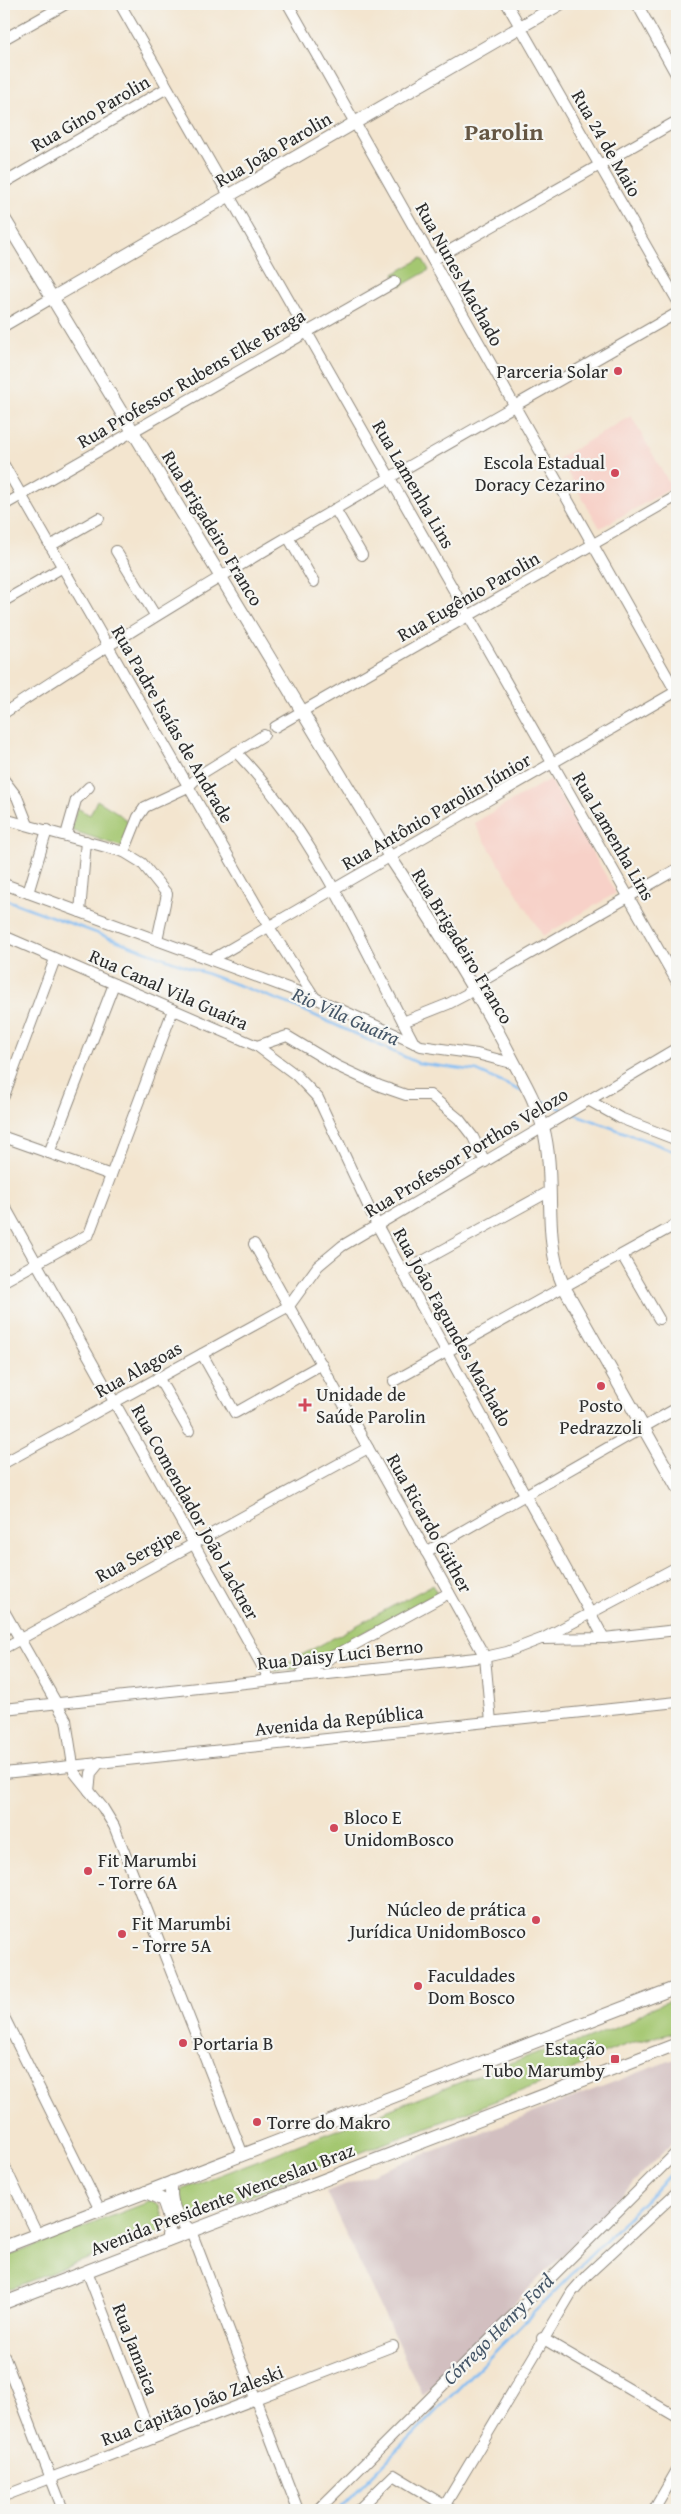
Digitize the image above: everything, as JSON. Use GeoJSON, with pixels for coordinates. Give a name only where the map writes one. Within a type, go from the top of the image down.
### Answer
{"type":"FeatureCollection","features":[{"type":"Feature","properties":{"kind":"main road","name":"Rua João Parolin"},"geometry":{"type":"LineString","coordinates":[[52,298],[560,4]]}},
{"type":"Feature","properties":{"kind":"main road","name":"Rua Brigadeiro Franco"},"geometry":{"type":"LineString","coordinates":[[4,218],[390,857],[414,907],[470,991],[487,1026],[508,1052],[526,1082],[537,1106],[548,1153],[553,1249],[558,1271],[564,1287],[677,1487]]}},
{"type":"Feature","properties":{"kind":"main road","name":"Avenida Presidente Wenceslau Braz"},"geometry":{"type":"LineString","coordinates":[[4,2247],[677,1987]]}},
{"type":"Feature","properties":{"kind":"main road","name":"Avenida Presidente Wenceslau Braz"},"geometry":{"type":"LineString","coordinates":[[4,2303],[677,2044]]}},
{"type":"Feature","properties":{"kind":"main road"},"geometry":{"type":"LineString","coordinates":[[172,2182],[170,2190],[175,2209],[184,2225],[191,2231]]}},
{"type":"Feature","properties":{"kind":"main road"},"geometry":{"type":"LineString","coordinates":[[146,2192],[163,2200],[168,2211],[170,2221],[166,2240]]}},
{"type":"Feature","properties":{"kind":"street"},"geometry":{"type":"LineString","coordinates":[[4,40],[66,4]]}},
{"type":"Feature","properties":{"kind":"street","name":"Rua Lamenha Lins"},"geometry":{"type":"LineString","coordinates":[[120,4],[677,982]]}},
{"type":"Feature","properties":{"kind":"street","name":"Rua Nunes Machado"},"geometry":{"type":"LineString","coordinates":[[288,4],[677,692]]}},
{"type":"Feature","properties":{"kind":"street","name":"Rua 24 de Maio"},"geometry":{"type":"LineString","coordinates":[[506,4],[677,300]]}},
{"type":"Feature","properties":{"kind":"street"},"geometry":{"type":"LineString","coordinates":[[636,4],[677,76]]}},
{"type":"Feature","properties":{"kind":"street","name":"Rua Gino Parolin"},"geometry":{"type":"LineString","coordinates":[[4,183],[167,88]]}},
{"type":"Feature","properties":{"kind":"street"},"geometry":{"type":"LineString","coordinates":[[433,260],[677,121]]}},
{"type":"Feature","properties":{"kind":"street","name":"Rua Professor Rubens Elke Braga"},"geometry":{"type":"LineString","coordinates":[[4,505],[395,282]]}},
{"type":"Feature","properties":{"kind":"street","name":"Rua João Parolin"},"geometry":{"type":"LineString","coordinates":[[4,326],[52,298]]}},
{"type":"Feature","properties":{"kind":"street"},"geometry":{"type":"LineString","coordinates":[[4,713],[107,645],[220,576],[677,312]]}},
{"type":"Feature","properties":{"kind":"street","name":"Rua Padre Isaías de Andrade"},"geometry":{"type":"LineString","coordinates":[[4,465],[269,927],[315,998]]}},
{"type":"Feature","properties":{"kind":"street","name":"Rua Eugênio Parolin"},"geometry":{"type":"LineString","coordinates":[[275,727],[677,496]]}},
{"type":"Feature","properties":{"kind":"street"},"geometry":{"type":"LineString","coordinates":[[335,510],[362,555]]}},
{"type":"Feature","properties":{"kind":"street"},"geometry":{"type":"LineString","coordinates":[[50,546],[99,518]]}},
{"type":"Feature","properties":{"kind":"street"},"geometry":{"type":"LineString","coordinates":[[288,536],[314,582]]}},
{"type":"Feature","properties":{"kind":"street"},"geometry":{"type":"LineString","coordinates":[[116,551],[155,616]]}},
{"type":"Feature","properties":{"kind":"street"},"geometry":{"type":"LineString","coordinates":[[4,601],[62,568]]}},
{"type":"Feature","properties":{"kind":"street","name":"Rua Antônio Parolin Júnior"},"geometry":{"type":"LineString","coordinates":[[211,960],[677,692]]}},
{"type":"Feature","properties":{"kind":"street"},"geometry":{"type":"LineString","coordinates":[[124,852],[141,811],[149,805],[188,787],[201,774],[264,735]]}},
{"type":"Feature","properties":{"kind":"street"},"geometry":{"type":"LineString","coordinates":[[236,752],[260,777],[284,808],[334,889],[414,1043]]}},
{"type":"Feature","properties":{"kind":"street"},"geometry":{"type":"LineString","coordinates":[[4,780],[17,797],[28,825]]}},
{"type":"Feature","properties":{"kind":"street"},"geometry":{"type":"LineString","coordinates":[[66,836],[76,800],[89,787]]}},
{"type":"Feature","properties":{"kind":"street"},"geometry":{"type":"LineString","coordinates":[[4,819],[124,852],[142,863],[167,894],[157,940]]}},
{"type":"Feature","properties":{"kind":"street"},"geometry":{"type":"LineString","coordinates":[[28,893],[47,830]]}},
{"type":"Feature","properties":{"kind":"street"},"geometry":{"type":"LineString","coordinates":[[80,912],[86,841]]}},
{"type":"Feature","properties":{"kind":"street"},"geometry":{"type":"LineString","coordinates":[[403,1022],[448,1004],[677,869]]}},
{"type":"Feature","properties":{"kind":"street","name":"Rua Canal Vila Guaíra"},"geometry":{"type":"LineString","coordinates":[[4,884],[315,998],[426,1048],[477,1054],[515,1064]]}},
{"type":"Feature","properties":{"kind":"street","name":"Rua Canal Vila Guaíra"},"geometry":{"type":"LineString","coordinates":[[4,936],[257,1046],[287,1036],[337,1066],[380,1086],[406,1094],[430,1095],[459,1119],[473,1137],[485,1162]]}},
{"type":"Feature","properties":{"kind":"street"},"geometry":{"type":"LineString","coordinates":[[4,1096],[55,959]]}},
{"type":"Feature","properties":{"kind":"street"},"geometry":{"type":"LineString","coordinates":[[49,1153],[114,984]]}},
{"type":"Feature","properties":{"kind":"street"},"geometry":{"type":"LineString","coordinates":[[4,1281],[89,1234],[173,1010]]}},
{"type":"Feature","properties":{"kind":"street","name":"Rua João Fagundes Machado"},"geometry":{"type":"LineString","coordinates":[[257,1046],[296,1074],[318,1098],[378,1225],[604,1638]]}},
{"type":"Feature","properties":{"kind":"street","name":"Rua Professor Porthos Velozo"},"geometry":{"type":"LineString","coordinates":[[289,1306],[324,1259],[342,1246],[677,1048]]}},
{"type":"Feature","properties":{"kind":"street","name":"Rua Canal Vila Guaíra"},"geometry":{"type":"LineString","coordinates":[[477,1054],[508,1052]]}},
{"type":"Feature","properties":{"kind":"street"},"geometry":{"type":"LineString","coordinates":[[588,1100],[620,1118],[677,1140]]}},
{"type":"Feature","properties":{"kind":"street"},"geometry":{"type":"LineString","coordinates":[[4,1137],[111,1175]]}},
{"type":"Feature","properties":{"kind":"street"},"geometry":{"type":"LineString","coordinates":[[403,1272],[550,1192]]}},
{"type":"Feature","properties":{"kind":"street","name":"Rua Comendador João Lackner"},"geometry":{"type":"LineString","coordinates":[[4,1205],[270,1680]]}},
{"type":"Feature","properties":{"kind":"street"},"geometry":{"type":"LineString","coordinates":[[394,1381],[677,1224]]}},
{"type":"Feature","properties":{"kind":"street","name":"Rua Ricardo Güther"},"geometry":{"type":"LineString","coordinates":[[254,1244],[485,1657],[491,1722]]}},
{"type":"Feature","properties":{"kind":"street"},"geometry":{"type":"LineString","coordinates":[[622,1255],[659,1319]]}},
{"type":"Feature","properties":{"kind":"street","name":"Rua Alagoas"},"geometry":{"type":"LineString","coordinates":[[4,1463],[289,1306]]}},
{"type":"Feature","properties":{"kind":"street"},"geometry":{"type":"LineString","coordinates":[[202,1354],[235,1413],[322,1364]]}},
{"type":"Feature","properties":{"kind":"street"},"geometry":{"type":"LineString","coordinates":[[158,1378],[189,1431]]}},
{"type":"Feature","properties":{"kind":"street"},"geometry":{"type":"LineString","coordinates":[[426,1552],[677,1408]]}},
{"type":"Feature","properties":{"kind":"street","name":"Rua Sergipe"},"geometry":{"type":"LineString","coordinates":[[4,1648],[368,1448]]}},
{"type":"Feature","properties":{"kind":"street"},"geometry":{"type":"LineString","coordinates":[[541,1639],[677,1567]]}},
{"type":"Feature","properties":{"kind":"street"},"geometry":{"type":"LineString","coordinates":[[296,1677],[449,1593]]}},
{"type":"Feature","properties":{"kind":"street"},"geometry":{"type":"LineString","coordinates":[[4,1610],[67,1724],[71,1765],[109,1817],[119,1837],[243,2155]]}},
{"type":"Feature","properties":{"kind":"street","name":"Rua Daisy Luci Berno"},"geometry":{"type":"LineString","coordinates":[[4,1709],[485,1657],[507,1652],[541,1639],[604,1638],[677,1630]]}},
{"type":"Feature","properties":{"kind":"street","name":"Avenida da República"},"geometry":{"type":"LineString","coordinates":[[4,1773],[677,1702]]}},
{"type":"Feature","properties":{"kind":"street"},"geometry":{"type":"LineString","coordinates":[[89,1791],[91,1773],[100,1762]]}},
{"type":"Feature","properties":{"kind":"street"},"geometry":{"type":"LineString","coordinates":[[4,2018],[100,2210]]}},
{"type":"Feature","properties":{"kind":"street"},"geometry":{"type":"LineString","coordinates":[[318,2510],[677,2152]]}},
{"type":"Feature","properties":{"kind":"street"},"geometry":{"type":"LineString","coordinates":[[4,2165],[37,2234]]}},
{"type":"Feature","properties":{"kind":"street"},"geometry":{"type":"LineString","coordinates":[[358,2510],[394,2474],[446,2509],[542,2338],[579,2283],[676,2196]]}},
{"type":"Feature","properties":{"kind":"street"},"geometry":{"type":"LineString","coordinates":[[191,2231],[298,2510]]}},
{"type":"Feature","properties":{"kind":"street","name":"Rua Jamaica"},"geometry":{"type":"LineString","coordinates":[[87,2271],[152,2439]]}},
{"type":"Feature","properties":{"kind":"street"},"geometry":{"type":"LineString","coordinates":[[542,2338],[677,2417]]}},
{"type":"Feature","properties":{"kind":"street","name":"Rua Capitão João Zaleski"},"geometry":{"type":"LineString","coordinates":[[4,2496],[393,2346]]}},
{"type":"Feature","properties":{"kind":"street"},"geometry":{"type":"LineString","coordinates":[[4,2356],[63,2510]]}},
{"type":"Feature","properties":{"kind":"street"},"geometry":{"type":"LineString","coordinates":[[654,2510],[677,2470]]}},
{"type":"Feature","properties":{"kind":"shaded area","name":"Escola Estadual Doracy Cezarino"},"geometry":{"type":"Polygon","coordinates":[[[631,416],[672,488],[600,528],[559,458],[631,416]]]}},
{"type":"Feature","properties":{"kind":"shaded area"},"geometry":{"type":"Polygon","coordinates":[[[550,779],[616,893],[543,936],[474,823],[550,779]]]}},
{"type":"Feature","properties":{"kind":"shaded area"},"geometry":{"type":"Polygon","coordinates":[[[677,2058],[677,2138],[423,2396],[326,2192],[677,2058]]]}},
{"type":"Feature","properties":{"kind":"green space"},"geometry":{"type":"Polygon","coordinates":[[[422,258],[429,270],[401,286],[394,274],[422,258]]]}},
{"type":"Feature","properties":{"kind":"green space"},"geometry":{"type":"Polygon","coordinates":[[[97,800],[118,813],[130,824],[122,847],[71,830],[77,808],[90,815],[97,800]]]}},
{"type":"Feature","properties":{"kind":"green space"},"geometry":{"type":"Polygon","coordinates":[[[432,1585],[437,1593],[296,1669],[272,1671],[432,1585]]]}},
{"type":"Feature","properties":{"kind":"green space"},"geometry":{"type":"Polygon","coordinates":[[[677,1998],[677,2031],[616,2049],[563,2075],[190,2218],[179,2207],[178,2191],[552,2047],[581,2041],[626,2024],[651,2008],[677,1998]]]}},
{"type":"Feature","properties":{"kind":"green space"},"geometry":{"type":"Polygon","coordinates":[[[151,2201],[158,2204],[166,2223],[163,2230],[4,2291],[4,2258],[151,2201]]]}},
{"type":"Feature","properties":{"kind":"waterway","name":"Rio Vila Guaíra"},"geometry":{"type":"LineString","coordinates":[[4,899],[292,1005],[418,1063],[477,1071],[523,1092]]}},
{"type":"Feature","properties":{"kind":"waterway","name":"Rio Vila Guaíra"},"geometry":{"type":"LineString","coordinates":[[537,1098],[564,1110]]}},
{"type":"Feature","properties":{"kind":"waterway","name":"Rio Vila Guaíra"},"geometry":{"type":"LineString","coordinates":[[572,1113],[677,1152]]}},
{"type":"Feature","properties":{"kind":"waterway","name":"Córrego Henry Ford"},"geometry":{"type":"LineString","coordinates":[[338,2510],[677,2168]]}},
{"type":"Feature","properties":{"kind":"place","name":"Parceria Solar"},"geometry":{"type":"Point","coordinates":[618,371]}},
{"type":"Feature","properties":{"kind":"place","name":"Escola Estadual Doracy Cezarino"},"geometry":{"type":"Point","coordinates":[615,473]}},
{"type":"Feature","properties":{"kind":"place","name":"Posto Pedrazzoli"},"geometry":{"type":"Point","coordinates":[601,1386]}},
{"type":"Feature","properties":{"kind":"place","name":"Unidade de Saúde Parolin"},"geometry":{"type":"Point","coordinates":[305,1405]}},
{"type":"Feature","properties":{"kind":"place","name":"Bloco E UnidomBosco"},"geometry":{"type":"Point","coordinates":[334,1828]}},
{"type":"Feature","properties":{"kind":"place","name":"Fit Marumbi - Torre 6A"},"geometry":{"type":"Point","coordinates":[88,1871]}},
{"type":"Feature","properties":{"kind":"place","name":"Núcleo de prática Jurídica UnidomBosco"},"geometry":{"type":"Point","coordinates":[536,1920]}},
{"type":"Feature","properties":{"kind":"place","name":"Fit Marumbi - Torre 5A"},"geometry":{"type":"Point","coordinates":[122,1934]}},
{"type":"Feature","properties":{"kind":"place","name":"Faculdades Dom Bosco"},"geometry":{"type":"Point","coordinates":[418,1986]}},
{"type":"Feature","properties":{"kind":"place","name":"Portaria B"},"geometry":{"type":"Point","coordinates":[183,2043]}},
{"type":"Feature","properties":{"kind":"place","name":"Estação Tubo Marumby"},"geometry":{"type":"Point","coordinates":[615,2059]}},
{"type":"Feature","properties":{"kind":"place","name":"Torre do Makro"},"geometry":{"type":"Point","coordinates":[257,2122]}},
{"type":"Feature","properties":{"kind":"district","name":"Parolin"},"geometry":{"type":"Point","coordinates":[504,132]}}]}
